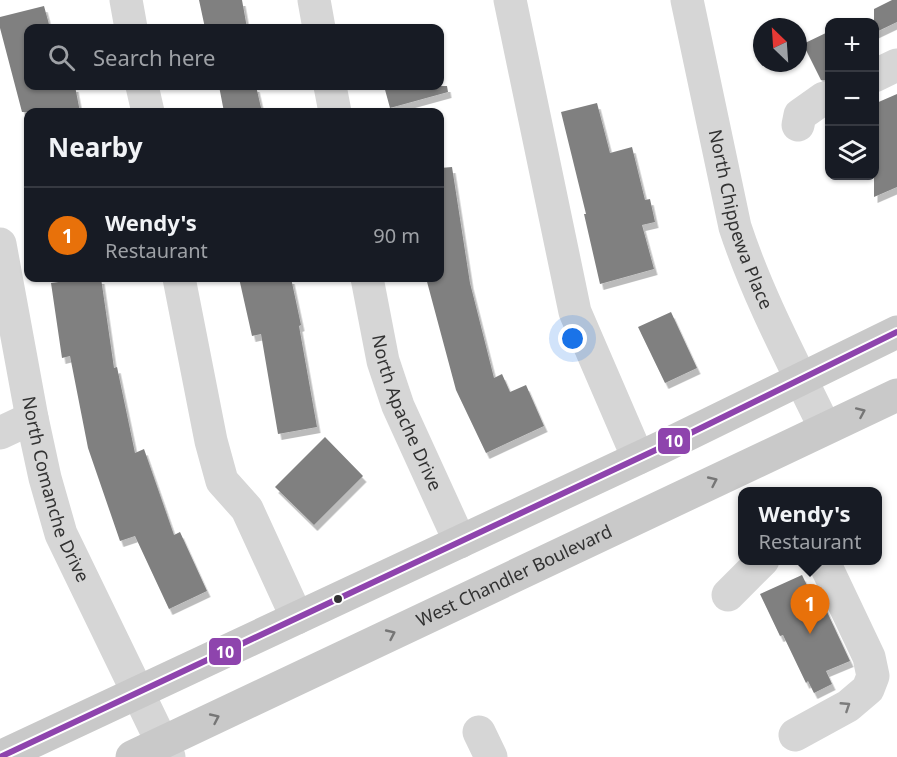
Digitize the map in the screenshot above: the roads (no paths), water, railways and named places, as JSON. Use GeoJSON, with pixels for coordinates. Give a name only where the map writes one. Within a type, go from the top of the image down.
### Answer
{"type":"FeatureCollection","features":[{"type":"Feature","properties":{"kind":"main road","name":"West Chandler Boulevard"},"geometry":{"type":"LineString","coordinates":[[132,757],[155,728],[297,618],[802,380],[897,332]]}},
{"type":"Feature","properties":{"kind":"main road","name":"West Chandler Boulevard"},"geometry":{"type":"LineString","coordinates":[[0,757],[155,728],[897,395]]}},
{"type":"Feature","properties":{"kind":"street"},"geometry":{"type":"LineString","coordinates":[[126,0],[130,24]]}},
{"type":"Feature","properties":{"kind":"street"},"geometry":{"type":"LineString","coordinates":[[314,0],[318,24]]}},
{"type":"Feature","properties":{"kind":"street"},"geometry":{"type":"LineString","coordinates":[[510,0],[575,312],[638,458]]}},
{"type":"Feature","properties":{"kind":"street","name":"North Chippewa Place"},"geometry":{"type":"LineString","coordinates":[[687,0],[735,227],[762,300],[825,428]]}},
{"type":"Feature","properties":{"kind":"street"},"geometry":{"type":"LineString","coordinates":[[879,59],[897,51]]}},
{"type":"Feature","properties":{"kind":"street"},"geometry":{"type":"LineString","coordinates":[[879,74],[897,66]]}},
{"type":"Feature","properties":{"kind":"street"},"geometry":{"type":"LineString","coordinates":[[879,91],[897,82]]}},
{"type":"Feature","properties":{"kind":"street"},"geometry":{"type":"LineString","coordinates":[[143,90],[147,108]]}},
{"type":"Feature","properties":{"kind":"street"},"geometry":{"type":"LineString","coordinates":[[331,90],[334,108]]}},
{"type":"Feature","properties":{"kind":"street","name":"North Comanche Drive"},"geometry":{"type":"LineString","coordinates":[[0,250],[32,418],[45,478],[61,534],[155,728]]}},
{"type":"Feature","properties":{"kind":"street"},"geometry":{"type":"LineString","coordinates":[[181,282],[211,441],[222,481],[247,509],[297,618]]}},
{"type":"Feature","properties":{"kind":"street","name":"North Apache Drive"},"geometry":{"type":"LineString","coordinates":[[368,282],[383,361],[398,406],[460,542]]}},
{"type":"Feature","properties":{"kind":"street"},"geometry":{"type":"LineString","coordinates":[[0,433],[32,418]]}},
{"type":"Feature","properties":{"kind":"street"},"geometry":{"type":"LineString","coordinates":[[728,595],[759,565]]}},
{"type":"Feature","properties":{"kind":"street"},"geometry":{"type":"LineString","coordinates":[[795,735],[848,706],[868,690],[873,676],[869,657],[825,565]]}},
{"type":"Feature","properties":{"kind":"place","name":"Wendy's"},"geometry":{"type":"Point","coordinates":[810,634]}}]}
